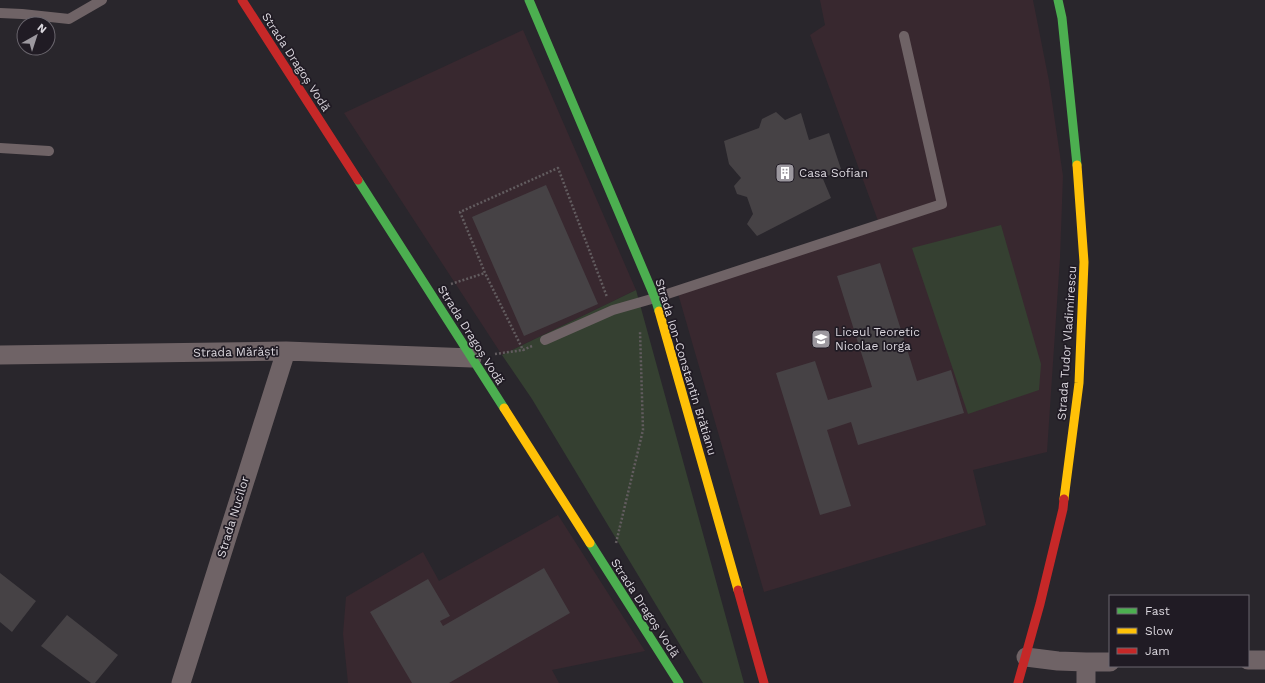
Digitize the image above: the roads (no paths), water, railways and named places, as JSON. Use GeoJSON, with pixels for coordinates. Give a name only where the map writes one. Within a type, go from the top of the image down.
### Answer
{"type":"FeatureCollection","features":[{"type":"Feature","properties":{"kind":"street","name":"Strada Dragoș Vodă"},"geometry":{"type":"LineString","coordinates":[[242,0],[679,683]]}},
{"type":"Feature","properties":{"kind":"street","name":"Strada Ion-Constantin Brătianu"},"geometry":{"type":"LineString","coordinates":[[529,0],[655,298],[764,683]]}},
{"type":"Feature","properties":{"kind":"street","name":"Strada Tudor Vladimirescu"},"geometry":{"type":"LineString","coordinates":[[1018,683],[1040,604],[1063,509],[1079,375],[1084,262],[1076,146],[1062,18],[1058,0]]}},
{"type":"Feature","properties":{"kind":"street","name":"Strada Mărăști"},"geometry":{"type":"LineString","coordinates":[[0,356],[286,351],[472,358]]}},
{"type":"Feature","properties":{"kind":"street","name":"Strada Nucilor"},"geometry":{"type":"LineString","coordinates":[[181,683],[286,351]]}},
{"type":"Feature","properties":{"kind":"street"},"geometry":{"type":"LineString","coordinates":[[1026,657],[1058,662],[1109,662]]}},
{"type":"Feature","properties":{"kind":"street"},"geometry":{"type":"LineString","coordinates":[[1249,660],[1265,660]]}},
{"type":"Feature","properties":{"kind":"street"},"geometry":{"type":"LineString","coordinates":[[1086,662],[1086,683]]}},
{"type":"Feature","properties":{"kind":"lane"},"geometry":{"type":"LineString","coordinates":[[0,14],[22,14],[69,19],[102,0]]}},
{"type":"Feature","properties":{"kind":"lane"},"geometry":{"type":"LineString","coordinates":[[545,340],[612,310],[655,298],[942,204],[904,36]]}},
{"type":"Feature","properties":{"kind":"lane"},"geometry":{"type":"LineString","coordinates":[[0,148],[50,151]]}},
{"type":"Feature","properties":{"kind":"place","name":"Casa Sofian"},"geometry":{"type":"Point","coordinates":[785,173]}},
{"type":"Feature","properties":{"kind":"place","name":"Liceul Teoretic Nicolae Iorga"},"geometry":{"type":"Point","coordinates":[821,339]}}]}
